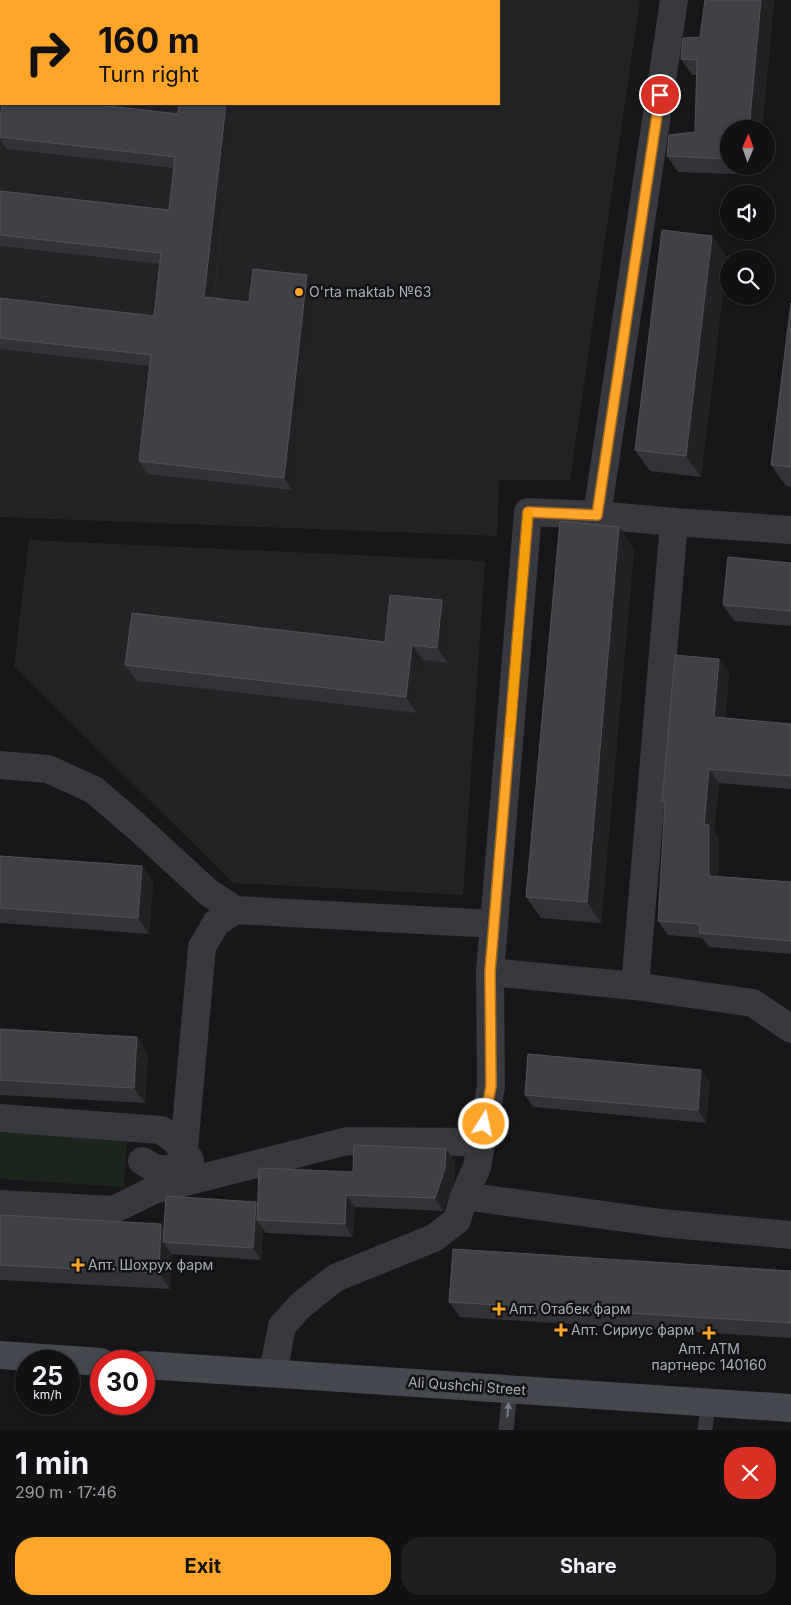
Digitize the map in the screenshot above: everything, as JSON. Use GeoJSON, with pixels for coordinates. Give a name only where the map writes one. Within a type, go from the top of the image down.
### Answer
{"type":"FeatureCollection","features":[{"type":"Feature","properties":{"kind":"main road"},"geometry":{"type":"LineString","coordinates":[[0,1356],[90,1361]]}},
{"type":"Feature","properties":{"kind":"main road","name":"Ali Qushchi Street"},"geometry":{"type":"LineString","coordinates":[[155,1366],[791,1408]]}},
{"type":"Feature","properties":{"kind":"street"},"geometry":{"type":"LineString","coordinates":[[597,515],[674,0]]}},
{"type":"Feature","properties":{"kind":"street"},"geometry":{"type":"LineString","coordinates":[[273,1373],[282,1326],[300,1306],[335,1278],[434,1238],[457,1220],[464,1196],[477,1167],[491,1086],[490,972],[528,512],[597,515],[791,530]]}},
{"type":"Feature","properties":{"kind":"street"},"geometry":{"type":"LineString","coordinates":[[635,986],[674,522]]}},
{"type":"Feature","properties":{"kind":"street"},"geometry":{"type":"LineString","coordinates":[[0,765],[48,769],[94,790],[208,892],[235,910],[494,924]]}},
{"type":"Feature","properties":{"kind":"street"},"geometry":{"type":"LineString","coordinates":[[142,1161],[156,1169],[173,1169],[183,1160],[202,947],[216,923],[235,910]]}},
{"type":"Feature","properties":{"kind":"street"},"geometry":{"type":"LineString","coordinates":[[490,972],[635,986],[753,1003],[791,1029]]}},
{"type":"Feature","properties":{"kind":"street"},"geometry":{"type":"LineString","coordinates":[[0,1118],[161,1130],[175,1140],[203,1177]]}},
{"type":"Feature","properties":{"kind":"street"},"geometry":{"type":"LineString","coordinates":[[0,1204],[113,1210],[154,1190],[347,1141],[481,1142]]}},
{"type":"Feature","properties":{"kind":"street"},"geometry":{"type":"LineString","coordinates":[[464,1196],[662,1223],[791,1235]]}},
{"type":"Feature","properties":{"kind":"lane"},"geometry":{"type":"LineString","coordinates":[[506,1430],[510,1389]]}},
{"type":"Feature","properties":{"kind":"lane"},"geometry":{"type":"LineString","coordinates":[[706,1430],[708,1403]]}},
{"type":"Feature","properties":{"kind":"shaded area","name":"O'rta maktab №63"},"geometry":{"type":"Polygon","coordinates":[[[500,0],[640,0],[570,480],[499,480],[497,536],[0,517],[0,105],[500,105],[500,0]]]}},
{"type":"Feature","properties":{"kind":"shaded area"},"geometry":{"type":"Polygon","coordinates":[[[29,540],[485,561],[463,895],[233,883],[14,666],[29,540]]]}},
{"type":"Feature","properties":{"kind":"shaded area"},"geometry":{"type":"Polygon","coordinates":[[[0,1132],[127,1140],[124,1187],[0,1179],[0,1132]]]}},
{"type":"Feature","properties":{"kind":"building"},"geometry":{"type":"Polygon","coordinates":[[[705,0],[761,0],[750,120],[720,120],[720,159],[667,156],[669,135],[695,132],[697,60],[681,59],[683,38],[700,37],[705,0]]]}},
{"type":"Feature","properties":{"kind":"building"},"geometry":{"type":"Polygon","coordinates":[[[2,105],[101,105],[178,114],[179,105],[226,105],[204,297],[249,302],[253,269],[307,275],[284,478],[139,461],[151,355],[0,338],[0,298],[154,316],[161,253],[0,235],[0,191],[169,210],[175,157],[0,137],[2,105]]]}},
{"type":"Feature","properties":{"kind":"building"},"geometry":{"type":"Polygon","coordinates":[[[662,230],[712,236],[686,456],[635,450],[662,230]]]}},
{"type":"Feature","properties":{"kind":"building"},"geometry":{"type":"Polygon","coordinates":[[[791,303],[791,467],[771,465],[791,303]]]}},
{"type":"Feature","properties":{"kind":"building"},"geometry":{"type":"Polygon","coordinates":[[[560,521],[619,527],[587,902],[526,897],[560,521]]]}},
{"type":"Feature","properties":{"kind":"building"},"geometry":{"type":"Polygon","coordinates":[[[728,557],[791,563],[791,611],[723,605],[728,557]]]}},
{"type":"Feature","properties":{"kind":"building"},"geometry":{"type":"Polygon","coordinates":[[[390,595],[442,600],[437,648],[412,645],[406,697],[125,665],[132,613],[385,642],[390,595]]]}},
{"type":"Feature","properties":{"kind":"building"},"geometry":{"type":"Polygon","coordinates":[[[675,655],[719,659],[714,717],[791,724],[791,776],[709,769],[704,824],[709,825],[709,876],[791,882],[791,941],[699,933],[700,924],[658,921],[665,802],[662,802],[675,655]]]}},
{"type":"Feature","properties":{"kind":"building"},"geometry":{"type":"Polygon","coordinates":[[[0,856],[142,866],[138,918],[0,908],[0,856]]]}},
{"type":"Feature","properties":{"kind":"building"},"geometry":{"type":"Polygon","coordinates":[[[0,1029],[137,1037],[134,1088],[0,1080],[0,1029]]]}},
{"type":"Feature","properties":{"kind":"building"},"geometry":{"type":"Polygon","coordinates":[[[528,1054],[701,1070],[698,1110],[525,1095],[528,1054]]]}},
{"type":"Feature","properties":{"kind":"building"},"geometry":{"type":"Polygon","coordinates":[[[354,1145],[446,1149],[445,1168],[435,1198],[346,1195],[345,1224],[257,1220],[259,1168],[353,1172],[354,1145]]]}},
{"type":"Feature","properties":{"kind":"building"},"geometry":{"type":"Polygon","coordinates":[[[166,1196],[256,1202],[253,1248],[163,1242],[166,1196]]]}},
{"type":"Feature","properties":{"kind":"building"},"geometry":{"type":"Polygon","coordinates":[[[0,1215],[161,1224],[159,1273],[0,1265],[0,1215]]]}},
{"type":"Feature","properties":{"kind":"building"},"geometry":{"type":"Polygon","coordinates":[[[453,1249],[791,1271],[791,1323],[449,1302],[453,1249]]]}},
{"type":"Feature","properties":{"kind":"slow traffic"},"geometry":{"type":"LineString","coordinates":[[510,733],[528,513]]}},
{"type":"Feature","properties":{"kind":"place","name":"O'rta maktab №63"},"geometry":{"type":"Point","coordinates":[299,292]}},
{"type":"Feature","properties":{"kind":"place","name":"Апт. Шохрух фарм"},"geometry":{"type":"Point","coordinates":[78,1265]}},
{"type":"Feature","properties":{"kind":"place","name":"Апт. Отабек фарм"},"geometry":{"type":"Point","coordinates":[499,1309]}},
{"type":"Feature","properties":{"kind":"place","name":"Апт. Сириус фарм"},"geometry":{"type":"Point","coordinates":[561,1330]}},
{"type":"Feature","properties":{"kind":"place","name":"Апт. АТМ партнерс 140160"},"geometry":{"type":"Point","coordinates":[709,1333]}},
{"type":"Feature","properties":{"kind":"route"},"geometry":{"type":"LineString","coordinates":[[484,1124],[491,1086],[490,972],[528,512],[597,515],[660,95]]}}]}
